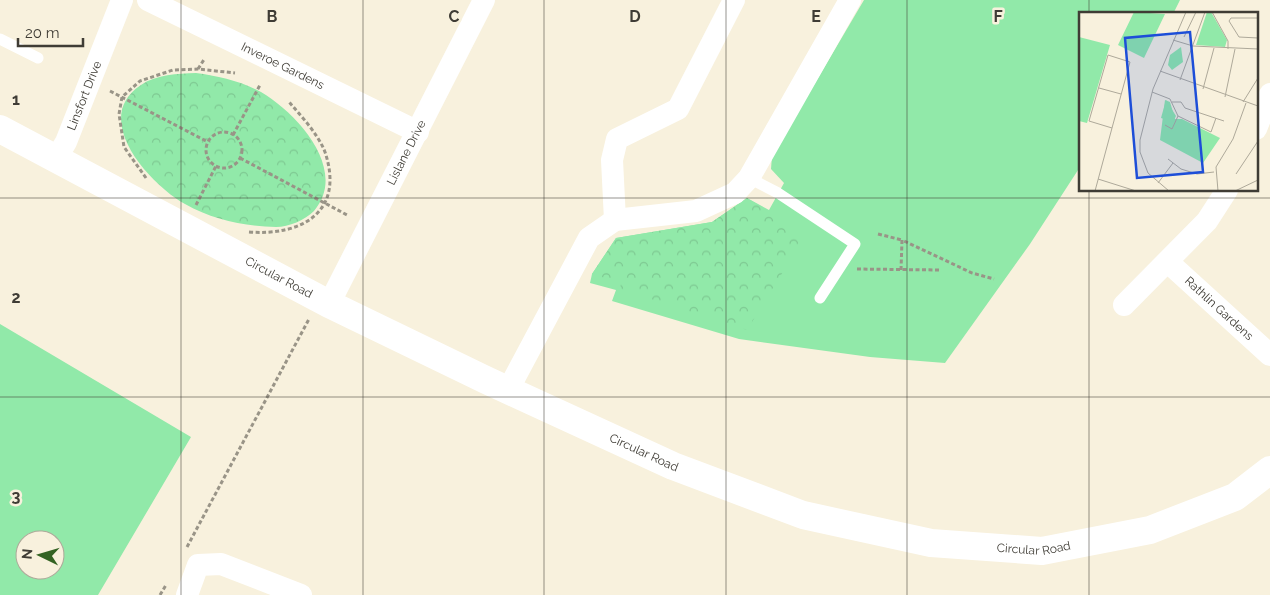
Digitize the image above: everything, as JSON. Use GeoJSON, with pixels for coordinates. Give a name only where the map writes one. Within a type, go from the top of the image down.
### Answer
{"type":"FeatureCollection","features":[{"type":"Feature","properties":{"kind":"street","name":"Linsfort Drive"},"geometry":{"type":"LineString","coordinates":[[55,160],[66,142],[122,0]]}},
{"type":"Feature","properties":{"kind":"street","name":"Inveroe Gardens"},"geometry":{"type":"LineString","coordinates":[[148,0],[418,132]]}},
{"type":"Feature","properties":{"kind":"street","name":"Lislane Drive"},"geometry":{"type":"LineString","coordinates":[[329,304],[484,0]]}},
{"type":"Feature","properties":{"kind":"street"},"geometry":{"type":"LineString","coordinates":[[615,220],[612,160],[617,139],[678,109],[734,0]]}},
{"type":"Feature","properties":{"kind":"street"},"geometry":{"type":"LineString","coordinates":[[508,390],[589,238],[615,220],[696,211],[735,193],[749,178],[850,0]]}},
{"type":"Feature","properties":{"kind":"street"},"geometry":{"type":"LineString","coordinates":[[1258,124],[1270,94]]}},
{"type":"Feature","properties":{"kind":"street","name":"Circular Road"},"geometry":{"type":"LineString","coordinates":[[0,129],[55,160],[329,304],[508,390],[673,466],[804,515],[931,542],[1042,551],[1150,530],[1235,497],[1270,470]]}},
{"type":"Feature","properties":{"kind":"street"},"geometry":{"type":"LineString","coordinates":[[1124,305],[1207,221],[1226,191]]}},
{"type":"Feature","properties":{"kind":"street","name":"Rathlin Gardens"},"geometry":{"type":"LineString","coordinates":[[1168,262],[1270,355]]}},
{"type":"Feature","properties":{"kind":"street"},"geometry":{"type":"LineString","coordinates":[[187,595],[198,566],[221,564],[301,595]]}},
{"type":"Feature","properties":{"kind":"lane"},"geometry":{"type":"LineString","coordinates":[[0,39],[38,58]]}},
{"type":"Feature","properties":{"kind":"lane"},"geometry":{"type":"LineString","coordinates":[[749,178],[778,193],[855,244],[820,298]]}},
{"type":"Feature","properties":{"kind":"path"},"geometry":{"type":"LineString","coordinates":[[198,69],[204,58]]}},
{"type":"Feature","properties":{"kind":"path"},"geometry":{"type":"LineString","coordinates":[[151,184],[124,147],[119,114],[122,97],[140,81],[173,70],[198,69],[235,73]]}},
{"type":"Feature","properties":{"kind":"path"},"geometry":{"type":"LineString","coordinates":[[233,135],[260,85]]}},
{"type":"Feature","properties":{"kind":"path"},"geometry":{"type":"LineString","coordinates":[[122,97],[208,142]]}},
{"type":"Feature","properties":{"kind":"path"},"geometry":{"type":"LineString","coordinates":[[241,232],[285,231],[308,223],[326,204],[331,184],[325,152],[307,122],[289,102]]}},
{"type":"Feature","properties":{"kind":"path"},"geometry":{"type":"LineString","coordinates":[[221,133],[233,135],[241,144],[240,158],[230,167],[216,166],[207,156],[208,142],[215,135],[221,133]]}},
{"type":"Feature","properties":{"kind":"path"},"geometry":{"type":"LineString","coordinates":[[240,158],[350,217]]}},
{"type":"Feature","properties":{"kind":"path"},"geometry":{"type":"LineString","coordinates":[[194,209],[216,166]]}},
{"type":"Feature","properties":{"kind":"path"},"geometry":{"type":"LineString","coordinates":[[878,234],[902,240],[972,274],[994,279]]}},
{"type":"Feature","properties":{"kind":"path"},"geometry":{"type":"LineString","coordinates":[[901,270],[902,240]]}},
{"type":"Feature","properties":{"kind":"path"},"geometry":{"type":"LineString","coordinates":[[838,269],[939,270]]}},
{"type":"Feature","properties":{"kind":"path"},"geometry":{"type":"LineString","coordinates":[[185,550],[312,313],[329,304]]}},
{"type":"Feature","properties":{"kind":"path"},"geometry":{"type":"LineString","coordinates":[[160,595],[168,580]]}},
{"type":"Feature","properties":{"kind":"green space"},"geometry":{"type":"Polygon","coordinates":[[[864,0],[1180,0],[1174,12],[1079,12],[1079,169],[1030,244],[945,363],[870,357],[739,339],[612,301],[616,290],[590,283],[592,274],[616,238],[712,222],[747,198],[769,210],[784,183],[771,169],[772,156],[864,0]]]}},
{"type":"Feature","properties":{"kind":"green space"},"geometry":{"type":"Polygon","coordinates":[[[196,73],[229,80],[261,92],[275,101],[303,128],[314,144],[322,161],[326,178],[323,195],[314,211],[301,220],[281,227],[241,224],[218,218],[185,204],[171,195],[142,167],[123,133],[121,115],[127,99],[147,81],[167,75],[196,73]]]}},
{"type":"Feature","properties":{"kind":"green space"},"geometry":{"type":"Polygon","coordinates":[[[747,198],[797,228],[799,246],[747,330],[620,289],[621,283],[592,274],[616,238],[712,222],[747,198]]]}},
{"type":"Feature","properties":{"kind":"green space"},"geometry":{"type":"Polygon","coordinates":[[[0,324],[191,437],[98,595],[0,595],[0,324]]]}}]}
